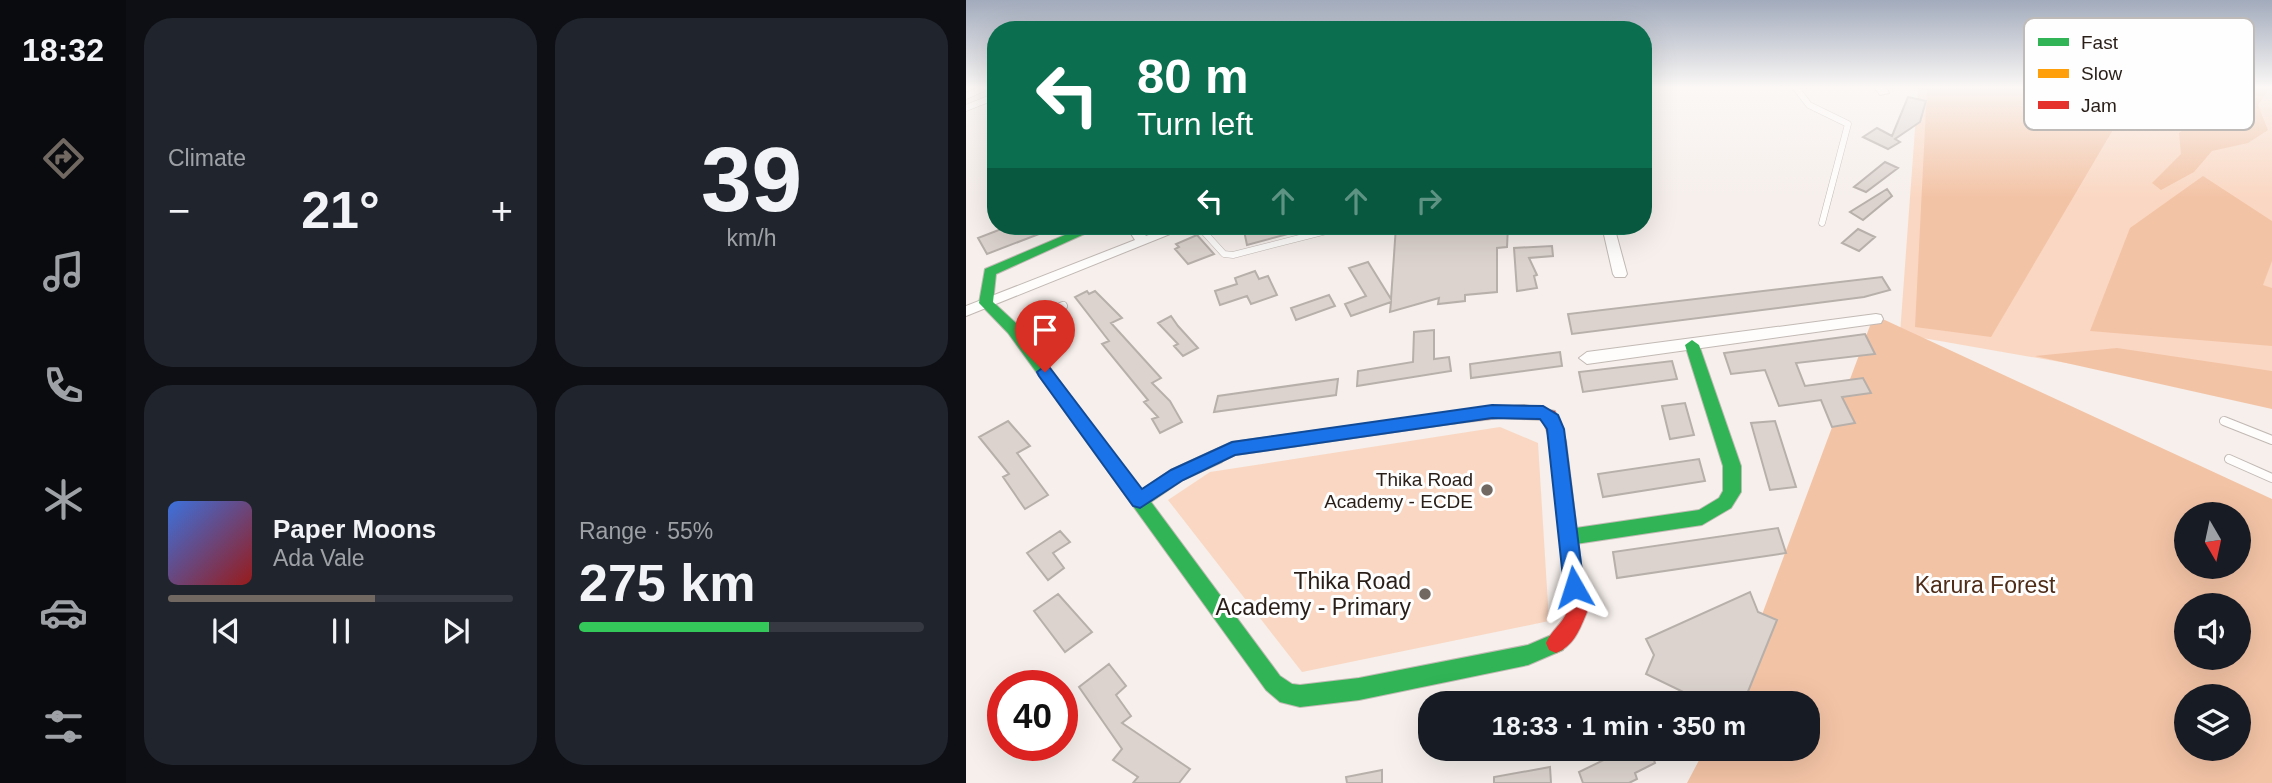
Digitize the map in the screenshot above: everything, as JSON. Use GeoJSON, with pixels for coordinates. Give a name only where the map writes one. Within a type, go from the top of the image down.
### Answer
{"type":"FeatureCollection","features":[{"type":"Feature","properties":{"kind":"street"},"geometry":{"type":"LineString","coordinates":[[986,303],[989,272],[1075,235]]}},
{"type":"Feature","properties":{"kind":"street"},"geometry":{"type":"LineString","coordinates":[[1138,235],[1143,242]]}},
{"type":"Feature","properties":{"kind":"street"},"geometry":{"type":"LineString","coordinates":[[966,311],[1161,235]]}},
{"type":"Feature","properties":{"kind":"street"},"geometry":{"type":"LineString","coordinates":[[1610,235],[1620,274]]}},
{"type":"Feature","properties":{"kind":"street"},"geometry":{"type":"LineString","coordinates":[[986,303],[1013,329],[1273,683],[1288,694],[1300,696],[1359,689],[1528,654],[1553,646],[1566,638],[1577,612],[1556,429],[1549,415],[1530,411],[1492,412],[1232,449],[1177,475],[1140,500]]}},
{"type":"Feature","properties":{"kind":"street"},"geometry":{"type":"LineString","coordinates":[[1587,358],[1875,319]]}},
{"type":"Feature","properties":{"kind":"street"},"geometry":{"type":"LineString","coordinates":[[1569,537],[1702,517],[1725,503],[1732,492],[1732,466],[1692,345]]}},
{"type":"Feature","properties":{"kind":"lane"},"geometry":{"type":"LineString","coordinates":[[1822,223],[1848,125]]}},
{"type":"Feature","properties":{"kind":"lane"},"geometry":{"type":"LineString","coordinates":[[1206,235],[1224,254],[1233,255],[1311,235]]}},
{"type":"Feature","properties":{"kind":"lane"},"geometry":{"type":"LineString","coordinates":[[1013,329],[1063,306]]}},
{"type":"Feature","properties":{"kind":"lane"},"geometry":{"type":"LineString","coordinates":[[2224,421],[2272,440]]}},
{"type":"Feature","properties":{"kind":"lane"},"geometry":{"type":"LineString","coordinates":[[2228,459],[2272,478]]}},
{"type":"Feature","properties":{"kind":"shaded area"},"geometry":{"type":"Polygon","coordinates":[[[1915,125],[2024,125],[2024,130],[2254,130],[2254,125],[2272,125],[2272,399],[1900,334],[1915,125]]]}},
{"type":"Feature","properties":{"kind":"shaded area"},"geometry":{"type":"Polygon","coordinates":[[[1500,427],[1538,443],[1549,621],[1302,672],[1168,500],[1210,472],[1500,427]]]}},
{"type":"Feature","properties":{"kind":"green space"},"geometry":{"type":"Polygon","coordinates":[[[1925,125],[2024,125],[2024,130],[2113,130],[1991,337],[1915,327],[1925,125]]]}},
{"type":"Feature","properties":{"kind":"green space"},"geometry":{"type":"Polygon","coordinates":[[[2254,125],[2266,125],[2268,130],[2248,143],[2212,151],[2194,172],[2161,190],[2152,183],[2181,154],[2179,133],[2183,130],[2254,130],[2254,125]]]}},
{"type":"Feature","properties":{"kind":"green space"},"geometry":{"type":"Polygon","coordinates":[[[2203,176],[2272,221],[2272,261],[2263,285],[2272,288],[2272,346],[2090,331],[2130,228],[2203,176]]]}},
{"type":"Feature","properties":{"kind":"green space","name":"Karura Forest"},"geometry":{"type":"Polygon","coordinates":[[[1874,315],[2272,499],[2272,783],[1687,783],[1699,761],[1820,761],[1820,691],[1733,691],[1874,315]]]}},
{"type":"Feature","properties":{"kind":"green space"},"geometry":{"type":"Polygon","coordinates":[[[2117,348],[2272,371],[2272,409],[2035,356],[2117,348]]]}},
{"type":"Feature","properties":{"kind":"building"},"geometry":{"type":"Polygon","coordinates":[[[1897,125],[1916,125],[1895,139],[1900,142],[1888,149],[1863,137],[1877,128],[1892,136],[1897,125]]]}},
{"type":"Feature","properties":{"kind":"building"},"geometry":{"type":"Polygon","coordinates":[[[1885,162],[1898,168],[1866,192],[1854,187],[1885,162]]]}},
{"type":"Feature","properties":{"kind":"building"},"geometry":{"type":"Polygon","coordinates":[[[1887,189],[1892,196],[1863,220],[1850,212],[1887,189]]]}},
{"type":"Feature","properties":{"kind":"building"},"geometry":{"type":"Polygon","coordinates":[[[1858,229],[1875,237],[1859,251],[1842,243],[1858,229]]]}},
{"type":"Feature","properties":{"kind":"building"},"geometry":{"type":"Polygon","coordinates":[[[987,235],[1036,235],[987,254],[978,238],[987,235]]]}},
{"type":"Feature","properties":{"kind":"building"},"geometry":{"type":"Polygon","coordinates":[[[1197,235],[1214,254],[1188,264],[1175,249],[1179,247],[1176,244],[1197,235]]]}},
{"type":"Feature","properties":{"kind":"building"},"geometry":{"type":"Polygon","coordinates":[[[1245,235],[1284,235],[1247,245],[1245,235]]]}},
{"type":"Feature","properties":{"kind":"building"},"geometry":{"type":"Polygon","coordinates":[[[1395,235],[1508,235],[1507,247],[1497,248],[1497,292],[1465,295],[1465,301],[1438,304],[1439,298],[1390,312],[1391,302],[1351,316],[1345,304],[1366,296],[1349,268],[1368,262],[1391,299],[1395,235]]]}},
{"type":"Feature","properties":{"kind":"building"},"geometry":{"type":"Polygon","coordinates":[[[1552,246],[1553,256],[1529,258],[1537,275],[1534,276],[1537,288],[1517,291],[1514,248],[1552,246]]]}},
{"type":"Feature","properties":{"kind":"building"},"geometry":{"type":"Polygon","coordinates":[[[1255,271],[1259,279],[1268,276],[1277,295],[1251,304],[1247,296],[1220,305],[1215,291],[1237,284],[1235,278],[1255,271]]]}},
{"type":"Feature","properties":{"kind":"building"},"geometry":{"type":"Polygon","coordinates":[[[1882,277],[1890,290],[1864,297],[1572,334],[1568,314],[1882,277]]]}},
{"type":"Feature","properties":{"kind":"building"},"geometry":{"type":"Polygon","coordinates":[[[1087,291],[1089,294],[1095,291],[1122,318],[1111,323],[1161,378],[1152,383],[1170,401],[1182,422],[1160,433],[1152,419],[1158,417],[1144,402],[1148,400],[1102,344],[1109,341],[1075,297],[1087,291]]]}},
{"type":"Feature","properties":{"kind":"building"},"geometry":{"type":"Polygon","coordinates":[[[1329,295],[1335,306],[1296,320],[1291,308],[1329,295]]]}},
{"type":"Feature","properties":{"kind":"building"},"geometry":{"type":"Polygon","coordinates":[[[1171,316],[1198,348],[1183,356],[1174,346],[1178,344],[1158,323],[1171,316]]]}},
{"type":"Feature","properties":{"kind":"building"},"geometry":{"type":"Polygon","coordinates":[[[1434,330],[1434,359],[1449,357],[1451,371],[1357,386],[1358,371],[1413,362],[1414,332],[1434,330]]]}},
{"type":"Feature","properties":{"kind":"building"},"geometry":{"type":"Polygon","coordinates":[[[1865,334],[1875,354],[1796,363],[1805,386],[1863,378],[1871,393],[1842,397],[1855,423],[1832,427],[1821,400],[1779,406],[1765,370],[1731,374],[1724,353],[1865,334]]]}},
{"type":"Feature","properties":{"kind":"building"},"geometry":{"type":"Polygon","coordinates":[[[1560,352],[1562,366],[1471,378],[1470,364],[1560,352]]]}},
{"type":"Feature","properties":{"kind":"building"},"geometry":{"type":"Polygon","coordinates":[[[1672,361],[1677,379],[1583,392],[1579,372],[1672,361]]]}},
{"type":"Feature","properties":{"kind":"building"},"geometry":{"type":"Polygon","coordinates":[[[1338,379],[1336,395],[1214,412],[1218,396],[1338,379]]]}},
{"type":"Feature","properties":{"kind":"building"},"geometry":{"type":"Polygon","coordinates":[[[1685,403],[1694,435],[1670,439],[1662,406],[1685,403]]]}},
{"type":"Feature","properties":{"kind":"building"},"geometry":{"type":"Polygon","coordinates":[[[1008,421],[1030,446],[1017,453],[1048,495],[1025,509],[1003,477],[1009,474],[979,437],[1008,421]]]}},
{"type":"Feature","properties":{"kind":"building"},"geometry":{"type":"Polygon","coordinates":[[[1775,421],[1796,487],[1770,490],[1751,423],[1775,421]]]}},
{"type":"Feature","properties":{"kind":"building"},"geometry":{"type":"Polygon","coordinates":[[[1699,459],[1705,481],[1603,497],[1598,474],[1699,459]]]}},
{"type":"Feature","properties":{"kind":"building"},"geometry":{"type":"Polygon","coordinates":[[[1778,528],[1786,553],[1617,578],[1613,552],[1778,528]]]}},
{"type":"Feature","properties":{"kind":"building"},"geometry":{"type":"Polygon","coordinates":[[[1060,531],[1070,542],[1053,553],[1064,568],[1048,580],[1027,553],[1060,531]]]}},
{"type":"Feature","properties":{"kind":"building"},"geometry":{"type":"Polygon","coordinates":[[[1750,592],[1758,612],[1777,620],[1748,691],[1681,691],[1646,674],[1654,655],[1646,639],[1750,592]]]}},
{"type":"Feature","properties":{"kind":"building"},"geometry":{"type":"Polygon","coordinates":[[[1058,594],[1092,632],[1065,652],[1034,611],[1058,594]]]}},
{"type":"Feature","properties":{"kind":"building"},"geometry":{"type":"Polygon","coordinates":[[[1109,664],[1126,686],[1116,695],[1131,716],[1122,723],[1190,769],[1179,783],[1133,783],[1138,777],[1113,760],[1122,749],[1079,687],[1109,664]]]}},
{"type":"Feature","properties":{"kind":"building"},"geometry":{"type":"Polygon","coordinates":[[[1602,761],[1655,763],[1635,773],[1637,779],[1629,783],[1583,783],[1579,772],[1602,761]]]}},
{"type":"Feature","properties":{"kind":"building"},"geometry":{"type":"Polygon","coordinates":[[[1550,767],[1551,783],[1494,783],[1494,777],[1550,767]]]}},
{"type":"Feature","properties":{"kind":"building"},"geometry":{"type":"Polygon","coordinates":[[[1382,770],[1382,783],[1347,783],[1346,777],[1382,770]]]}},
{"type":"Feature","properties":{"kind":"traffic: fast"},"geometry":{"type":"LineString","coordinates":[[1075,235],[990,272],[986,303],[1013,329],[1273,683],[1288,694],[1300,696],[1359,689],[1528,655],[1556,643]]}},
{"type":"Feature","properties":{"kind":"traffic: fast"},"geometry":{"type":"LineString","coordinates":[[1569,537],[1702,517],[1725,503],[1732,492],[1732,466],[1692,345]]}},
{"type":"Feature","properties":{"kind":"traffic: fast"},"geometry":{"type":"LineString","coordinates":[[1140,500],[1177,475],[1216,457]]}},
{"type":"Feature","properties":{"kind":"traffic: slow"},"geometry":{"type":"LineString","coordinates":[[1216,457],[1232,449],[1450,418]]}},
{"type":"Feature","properties":{"kind":"traffic: jam"},"geometry":{"type":"LineString","coordinates":[[1450,418],[1512,412],[1549,415],[1558,441],[1577,612],[1570,629],[1556,643]]}},
{"type":"Feature","properties":{"kind":"place","name":"Thika Road Academy - ECDE"},"geometry":{"type":"Point","coordinates":[1487,490]}},
{"type":"Feature","properties":{"kind":"place","name":"Thika Road Academy - Primary"},"geometry":{"type":"Point","coordinates":[1425,594]}},
{"type":"Feature","properties":{"kind":"route"},"geometry":{"type":"LineString","coordinates":[[1045,372],[1140,500],[1177,475],[1232,449],[1492,412],[1543,412],[1549,415],[1556,429],[1574,587]]}}]}
